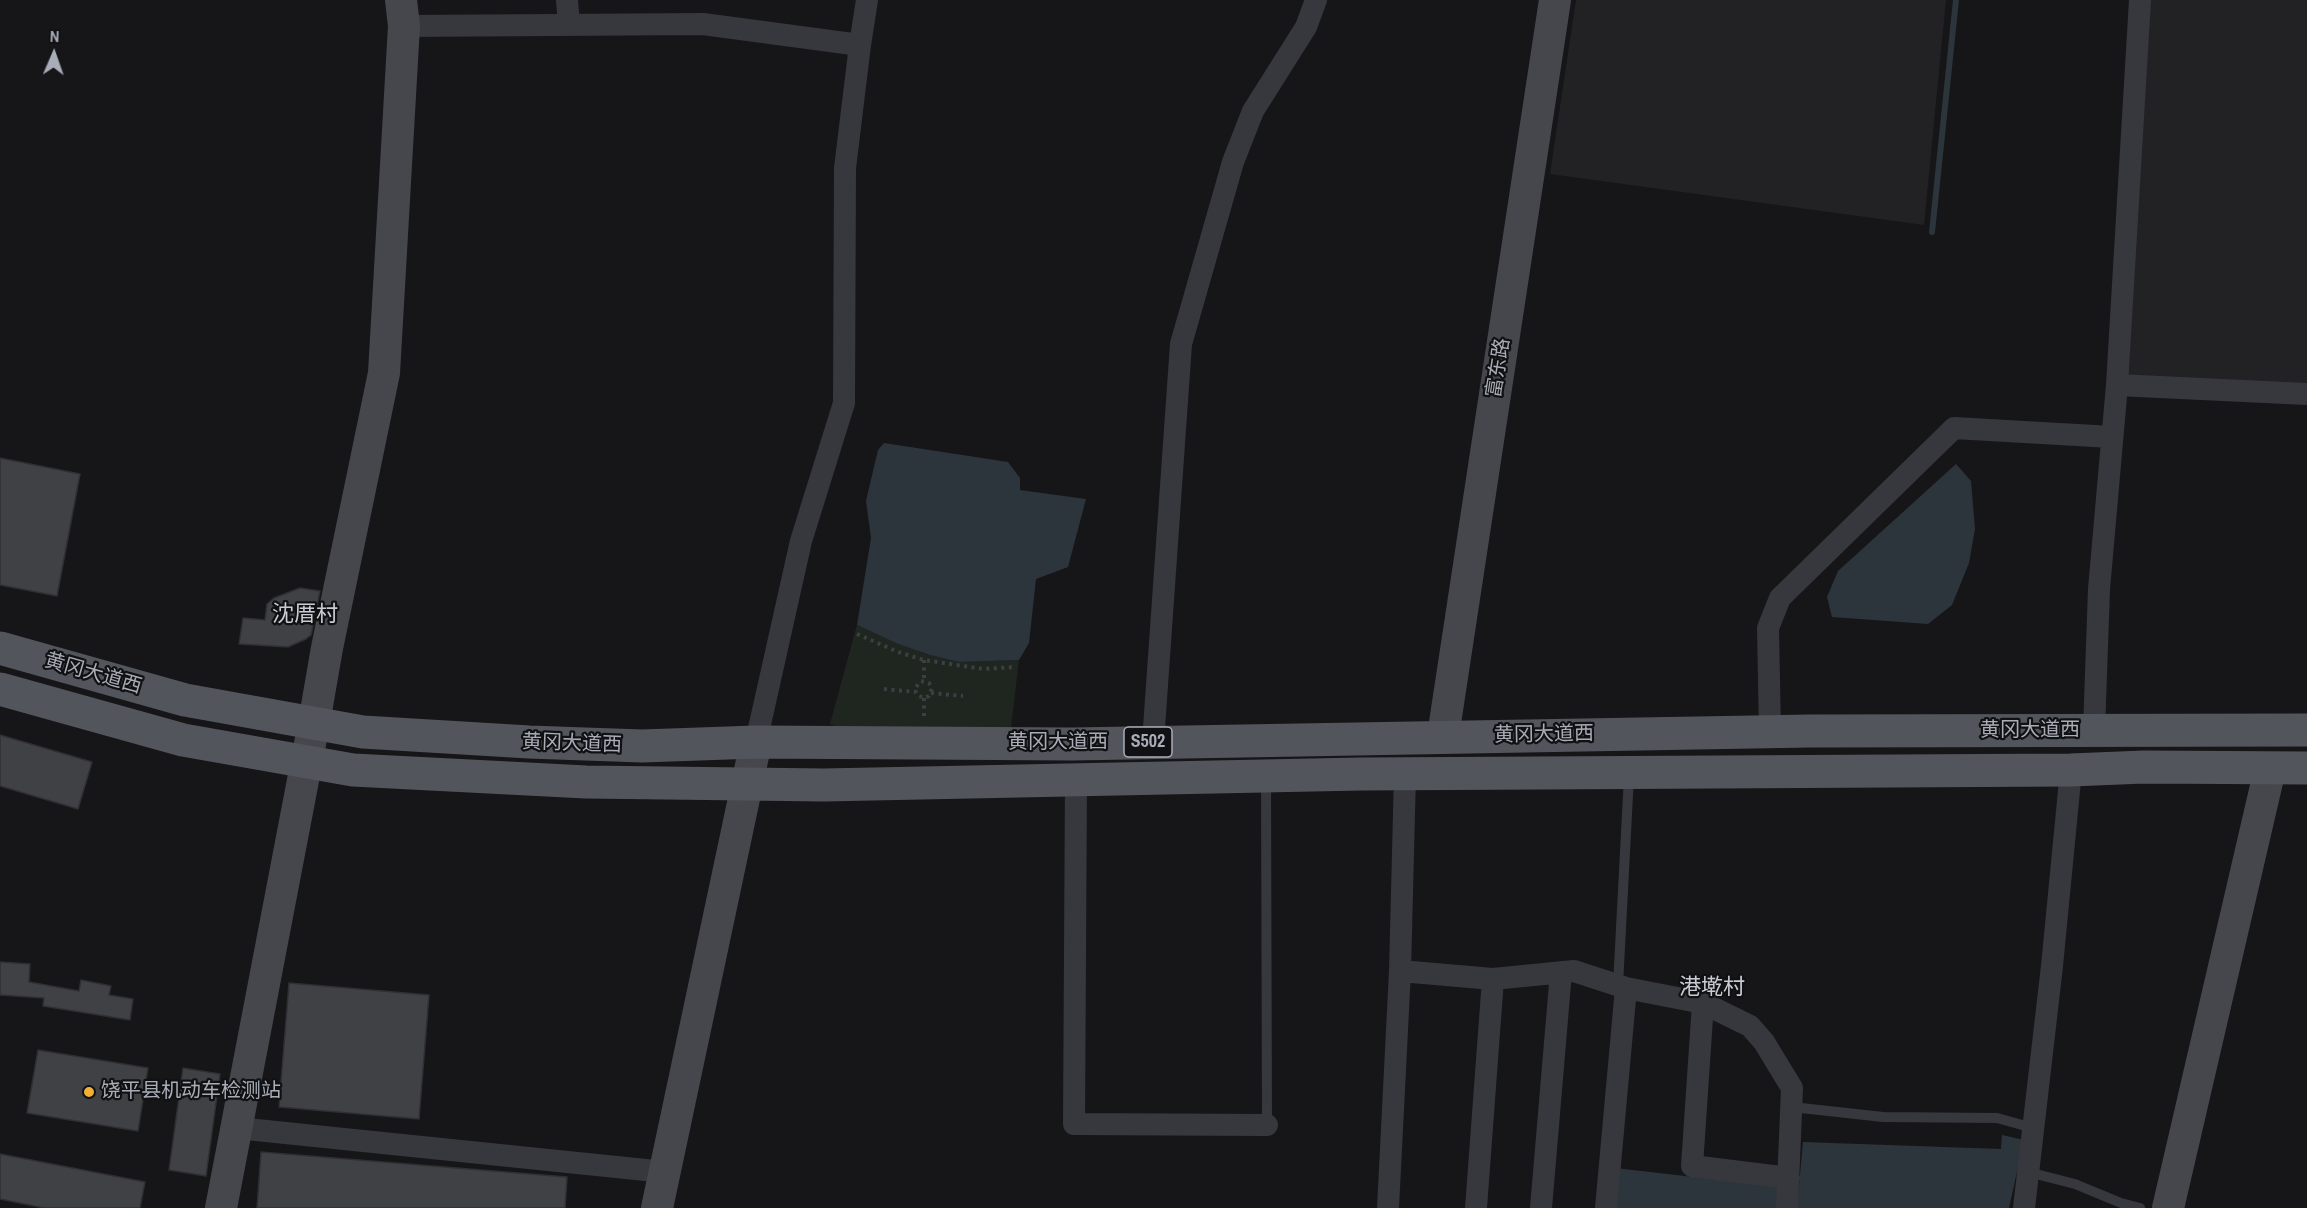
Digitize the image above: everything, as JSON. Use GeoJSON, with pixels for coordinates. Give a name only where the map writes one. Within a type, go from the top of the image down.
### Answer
{"type":"FeatureCollection","features":[{"type":"Feature","properties":{"kind":"main road","name":"黄冈大道西"},"geometry":{"type":"LineString","coordinates":[[0,648],[184,700],[363,732],[529,742],[642,746],[756,742],[1072,744],[1770,732],[2307,730]]}},
{"type":"Feature","properties":{"kind":"main road","name":"黄冈大道西"},"geometry":{"type":"LineString","coordinates":[[0,688],[183,740],[352,770],[586,782],[824,785],[1405,774],[2071,770],[2144,767],[2307,768]]}},
{"type":"Feature","properties":{"kind":"street"},"geometry":{"type":"LineString","coordinates":[[567,0],[569,25]]}},
{"type":"Feature","properties":{"kind":"street"},"geometry":{"type":"LineString","coordinates":[[657,1208],[714,948],[746,784],[801,541],[844,403],[845,168],[867,0]]}},
{"type":"Feature","properties":{"kind":"street"},"geometry":{"type":"LineString","coordinates":[[1153,742],[1181,344],[1233,162],[1253,111],[1306,27],[1317,0]]}},
{"type":"Feature","properties":{"kind":"street","name":"富东路"},"geometry":{"type":"LineString","coordinates":[[1443,736],[1555,0]]}},
{"type":"Feature","properties":{"kind":"street"},"geometry":{"type":"LineString","coordinates":[[2094,731],[2099,589],[2117,385],[2140,0]]}},
{"type":"Feature","properties":{"kind":"street"},"geometry":{"type":"LineString","coordinates":[[221,1208],[327,648],[384,374],[402,13],[569,25],[703,24],[860,45]]}},
{"type":"Feature","properties":{"kind":"street"},"geometry":{"type":"LineString","coordinates":[[2117,385],[2307,394]]}},
{"type":"Feature","properties":{"kind":"street"},"geometry":{"type":"LineString","coordinates":[[1770,732],[1768,628],[1780,598],[1954,428],[2112,437]]}},
{"type":"Feature","properties":{"kind":"street"},"geometry":{"type":"LineString","coordinates":[[2168,1208],[2270,769]]}},
{"type":"Feature","properties":{"kind":"street"},"geometry":{"type":"LineString","coordinates":[[2024,1208],[2052,966],[2071,770]]}},
{"type":"Feature","properties":{"kind":"street"},"geometry":{"type":"LineString","coordinates":[[1388,1208],[1400,971],[1405,774]]}},
{"type":"Feature","properties":{"kind":"street"},"geometry":{"type":"LineString","coordinates":[[1076,780],[1074,1124],[1267,1125]]}},
{"type":"Feature","properties":{"kind":"street"},"geometry":{"type":"LineString","coordinates":[[1400,971],[1493,979],[1574,971],[1622,987],[1703,1003],[1750,1026],[1764,1042],[1792,1088],[1787,1208]]}},
{"type":"Feature","properties":{"kind":"street"},"geometry":{"type":"LineString","coordinates":[[1541,1208],[1561,972]]}},
{"type":"Feature","properties":{"kind":"street"},"geometry":{"type":"LineString","coordinates":[[1476,1208],[1493,979]]}},
{"type":"Feature","properties":{"kind":"street"},"geometry":{"type":"LineString","coordinates":[[1606,1208],[1622,987]]}},
{"type":"Feature","properties":{"kind":"street"},"geometry":{"type":"LineString","coordinates":[[1703,1003],[1692,1166],[1790,1178]]}},
{"type":"Feature","properties":{"kind":"street"},"geometry":{"type":"LineString","coordinates":[[237,1128],[665,1172]]}},
{"type":"Feature","properties":{"kind":"lane"},"geometry":{"type":"LineString","coordinates":[[1622,987],[1629,772]]}},
{"type":"Feature","properties":{"kind":"lane"},"geometry":{"type":"LineString","coordinates":[[1266,776],[1267,1125]]}},
{"type":"Feature","properties":{"kind":"lane"},"geometry":{"type":"LineString","coordinates":[[1792,1107],[1883,1117],[1997,1118],[2033,1128]]}},
{"type":"Feature","properties":{"kind":"lane"},"geometry":{"type":"LineString","coordinates":[[2028,1172],[2075,1184],[2121,1203],[2140,1208]]}},
{"type":"Feature","properties":{"kind":"path"},"geometry":{"type":"LineString","coordinates":[[858,634],[898,652],[924,660],[983,669],[1015,667]]}},
{"type":"Feature","properties":{"kind":"path"},"geometry":{"type":"LineString","coordinates":[[924,660],[924,681]]}},
{"type":"Feature","properties":{"kind":"path"},"geometry":{"type":"LineString","coordinates":[[916,692],[917,684],[924,681]]}},
{"type":"Feature","properties":{"kind":"path"},"geometry":{"type":"LineString","coordinates":[[924,681],[931,685],[931,693]]}},
{"type":"Feature","properties":{"kind":"path"},"geometry":{"type":"LineString","coordinates":[[884,689],[916,692],[924,698]]}},
{"type":"Feature","properties":{"kind":"path"},"geometry":{"type":"LineString","coordinates":[[924,698],[931,693],[963,696]]}},
{"type":"Feature","properties":{"kind":"path"},"geometry":{"type":"LineString","coordinates":[[924,698],[924,728]]}},
{"type":"Feature","properties":{"kind":"shaded area"},"geometry":{"type":"Polygon","coordinates":[[[1576,0],[1946,0],[1924,225],[1550,174],[1576,0]]]}},
{"type":"Feature","properties":{"kind":"shaded area"},"geometry":{"type":"Polygon","coordinates":[[[2140,0],[2307,0],[2307,394],[2117,385],[2140,0]]]}},
{"type":"Feature","properties":{"kind":"shaded area"},"geometry":{"type":"Polygon","coordinates":[[[884,443],[1008,462],[1020,478],[1020,490],[1086,499],[1068,567],[1036,579],[1029,643],[1019,660],[959,662],[898,644],[857,625],[871,538],[866,501],[878,450],[884,443]]]}},
{"type":"Feature","properties":{"kind":"shaded area"},"geometry":{"type":"Polygon","coordinates":[[[1956,464],[1971,481],[1975,529],[1969,563],[1952,605],[1928,624],[1832,617],[1827,597],[1838,571],[1956,464]]]}},
{"type":"Feature","properties":{"kind":"shaded area"},"geometry":{"type":"Polygon","coordinates":[[[857,625],[898,644],[959,662],[1019,660],[1011,728],[839,728],[830,724],[857,625]]]}},
{"type":"Feature","properties":{"kind":"shaded area"},"geometry":{"type":"Polygon","coordinates":[[[2002,1135],[2024,1140],[2009,1208],[1797,1208],[1803,1142],[2001,1149],[2002,1135]]]}},
{"type":"Feature","properties":{"kind":"shaded area"},"geometry":{"type":"Polygon","coordinates":[[[1615,1168],[1781,1187],[1779,1208],[1611,1208],[1615,1168]]]}},
{"type":"Feature","properties":{"kind":"building"},"geometry":{"type":"Polygon","coordinates":[[[0,458],[80,474],[57,596],[0,585],[0,458]]]}},
{"type":"Feature","properties":{"kind":"building"},"geometry":{"type":"Polygon","coordinates":[[[300,588],[320,591],[311,635],[288,647],[239,644],[243,618],[265,620],[267,604],[274,598],[300,588]]]}},
{"type":"Feature","properties":{"kind":"building"},"geometry":{"type":"Polygon","coordinates":[[[0,735],[92,762],[78,809],[0,786],[0,735]]]}},
{"type":"Feature","properties":{"kind":"building"},"geometry":{"type":"Polygon","coordinates":[[[0,962],[30,964],[29,982],[79,991],[81,980],[111,986],[109,995],[133,999],[130,1020],[43,1006],[44,998],[0,995],[0,962]]]}},
{"type":"Feature","properties":{"kind":"building"},"geometry":{"type":"Polygon","coordinates":[[[289,983],[429,995],[419,1119],[279,1107],[289,983]]]}},
{"type":"Feature","properties":{"kind":"building"},"geometry":{"type":"Polygon","coordinates":[[[38,1050],[148,1068],[138,1131],[27,1113],[38,1050]]]}},
{"type":"Feature","properties":{"kind":"building"},"geometry":{"type":"Polygon","coordinates":[[[183,1068],[220,1074],[206,1176],[169,1170],[183,1068]]]}},
{"type":"Feature","properties":{"kind":"building"},"geometry":{"type":"Polygon","coordinates":[[[261,1152],[567,1177],[565,1208],[257,1208],[261,1152]]]}},
{"type":"Feature","properties":{"kind":"building"},"geometry":{"type":"Polygon","coordinates":[[[0,1154],[145,1182],[140,1208],[44,1208],[0,1199],[0,1154]]]}},
{"type":"Feature","properties":{"kind":"waterway"},"geometry":{"type":"LineString","coordinates":[[1932,232],[1956,0]]}},
{"type":"Feature","properties":{"kind":"place","name":"饶平县机动车检测站"},"geometry":{"type":"Point","coordinates":[89,1092]}},
{"type":"Feature","properties":{"kind":"district","name":"沈厝村"},"geometry":{"type":"Point","coordinates":[305,615]}},
{"type":"Feature","properties":{"kind":"district","name":"港墘村"},"geometry":{"type":"Point","coordinates":[1712,988]}}]}
